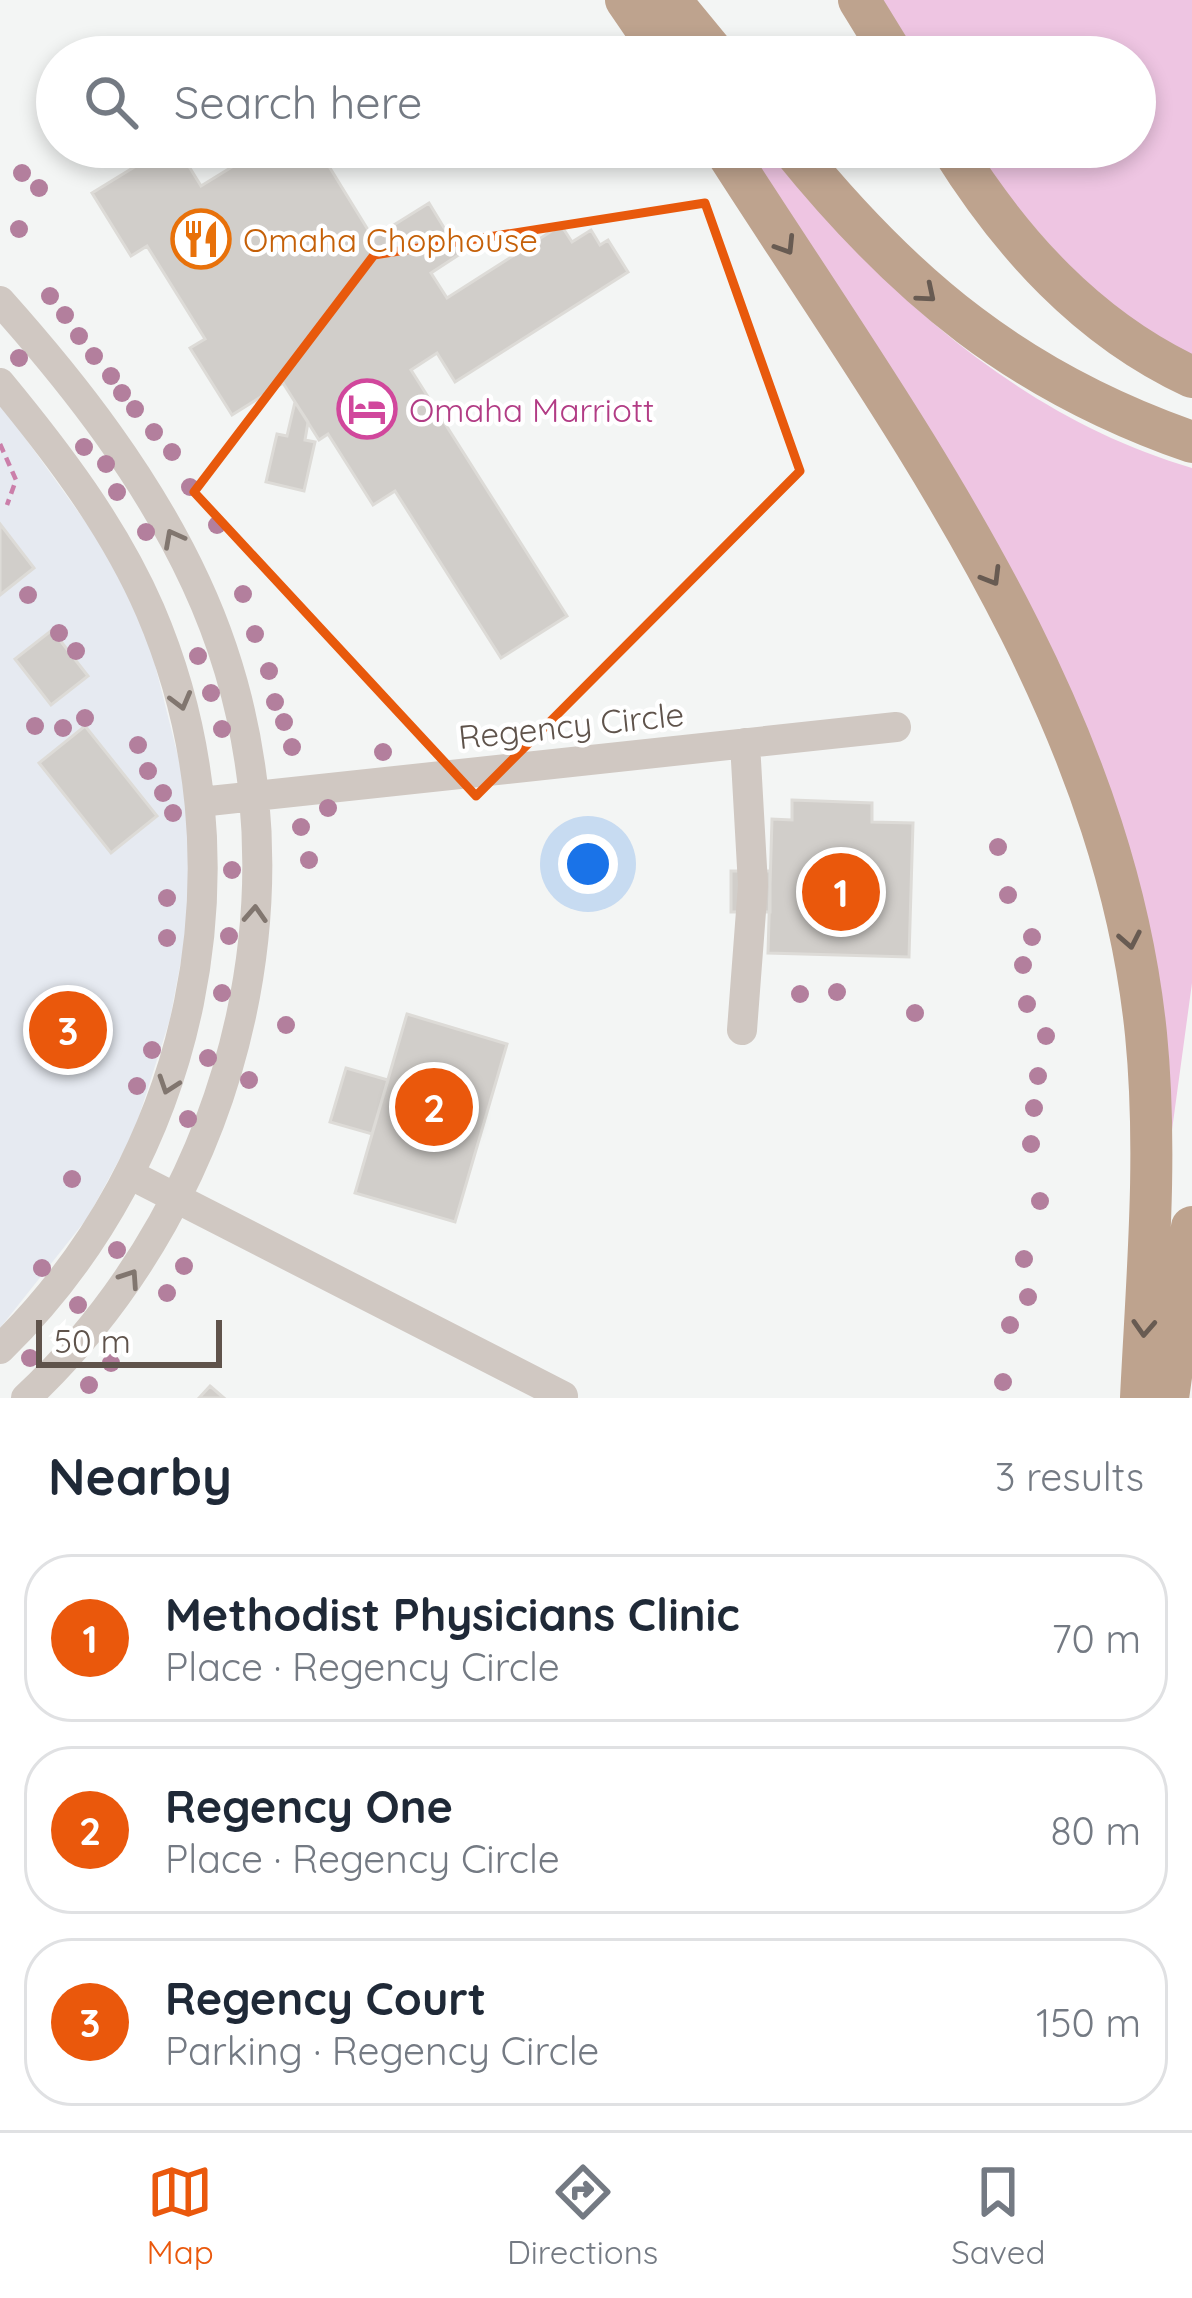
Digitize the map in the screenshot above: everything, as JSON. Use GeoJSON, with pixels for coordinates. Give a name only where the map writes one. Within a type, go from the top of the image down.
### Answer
{"type":"FeatureCollection","features":[{"type":"Feature","properties":{"kind":"highway"},"geometry":{"type":"LineString","coordinates":[[626,0],[651,36]]}},
{"type":"Feature","properties":{"kind":"highway"},"geometry":{"type":"LineString","coordinates":[[670,0],[700,36]]}},
{"type":"Feature","properties":{"kind":"highway"},"geometry":{"type":"LineString","coordinates":[[859,0],[881,36]]}},
{"type":"Feature","properties":{"kind":"highway"},"geometry":{"type":"LineString","coordinates":[[737,168],[1008,603],[1058,704],[1101,825],[1133,956],[1149,1083],[1152,1205],[1141,1398]]}},
{"type":"Feature","properties":{"kind":"highway"},"geometry":{"type":"LineString","coordinates":[[809,168],[877,247],[976,333],[1082,398],[1192,442]]}},
{"type":"Feature","properties":{"kind":"highway"},"geometry":{"type":"LineString","coordinates":[[965,168],[1001,220],[1058,285],[1124,337],[1192,377]]}},
{"type":"Feature","properties":{"kind":"highway"},"geometry":{"type":"LineString","coordinates":[[1168,1398],[1192,1227]]}},
{"type":"Feature","properties":{"kind":"street"},"geometry":{"type":"LineString","coordinates":[[0,301],[78,394],[175,539],[224,656],[253,795],[257,896],[246,1002],[218,1106],[176,1199],[97,1324],[26,1398]]}},
{"type":"Feature","properties":{"kind":"street"},"geometry":{"type":"LineString","coordinates":[[0,382],[93,508],[149,608],[183,705],[200,802],[203,896],[193,993],[168,1088],[129,1174],[69,1271],[0,1349]]}},
{"type":"Feature","properties":{"kind":"street","name":"Regency Circle"},"geometry":{"type":"LineString","coordinates":[[200,802],[896,727]]}},
{"type":"Feature","properties":{"kind":"street"},"geometry":{"type":"LineString","coordinates":[[742,1030],[753,885],[745,743]]}},
{"type":"Feature","properties":{"kind":"street"},"geometry":{"type":"LineString","coordinates":[[129,1174],[563,1396]]}},
{"type":"Feature","properties":{"kind":"path"},"geometry":{"type":"LineString","coordinates":[[0,444],[16,480],[7,506]]}},
{"type":"Feature","properties":{"kind":"highlighted area"},"geometry":{"type":"Polygon","coordinates":[[[705,203],[800,471],[476,796],[194,492],[374,255],[705,203]]]}},
{"type":"Feature","properties":{"kind":"shaded area"},"geometry":{"type":"Polygon","coordinates":[[[874,0],[1192,0],[1192,366],[1123,328],[982,168],[1156,168],[1156,36],[896,36],[874,0]]]}},
{"type":"Feature","properties":{"kind":"shaded area"},"geometry":{"type":"Polygon","coordinates":[[[750,168],[782,168],[903,296],[1008,380],[1127,445],[1192,468],[1192,983],[1172,1130],[1123,842],[750,168]]]}},
{"type":"Feature","properties":{"kind":"shaded area"},"geometry":{"type":"Polygon","coordinates":[[[0,403],[115,563],[149,641],[184,780],[190,855],[186,934],[170,1019],[134,1132],[88,1217],[0,1328],[0,403]]]}},
{"type":"Feature","properties":{"kind":"building","name":"Omaha Marriott"},"geometry":{"type":"Polygon","coordinates":[[[133,168],[190,168],[201,186],[230,168],[330,168],[373,238],[429,203],[460,254],[431,273],[447,298],[561,225],[572,242],[591,230],[600,245],[608,240],[628,272],[455,382],[437,353],[411,370],[567,616],[501,658],[395,491],[373,505],[328,434],[319,440],[283,383],[232,415],[190,348],[205,339],[147,246],[131,256],[92,193],[133,168]]]}},
{"type":"Feature","properties":{"kind":"building"},"geometry":{"type":"Polygon","coordinates":[[[295,402],[308,422],[305,440],[315,442],[304,491],[266,482],[277,434],[287,436],[295,402]]]}},
{"type":"Feature","properties":{"kind":"building"},"geometry":{"type":"Polygon","coordinates":[[[0,524],[34,568],[0,595],[0,524]]]}},
{"type":"Feature","properties":{"kind":"building"},"geometry":{"type":"Polygon","coordinates":[[[52,630],[88,676],[51,705],[15,659],[52,630]]]}},
{"type":"Feature","properties":{"kind":"building"},"geometry":{"type":"Polygon","coordinates":[[[85,726],[157,816],[111,853],[39,763],[85,726]]]}},
{"type":"Feature","properties":{"kind":"building"},"geometry":{"type":"Polygon","coordinates":[[[792,800],[872,803],[872,822],[913,823],[909,957],[768,953],[772,819],[792,820],[792,800]]]}},
{"type":"Feature","properties":{"kind":"building"},"geometry":{"type":"Polygon","coordinates":[[[731,871],[770,871],[770,912],[731,912],[731,871]]]}},
{"type":"Feature","properties":{"kind":"building"},"geometry":{"type":"Polygon","coordinates":[[[407,1014],[507,1044],[455,1222],[355,1193],[407,1014]]]}},
{"type":"Feature","properties":{"kind":"building"},"geometry":{"type":"Polygon","coordinates":[[[346,1068],[388,1080],[372,1134],[330,1122],[346,1068]]]}},
{"type":"Feature","properties":{"kind":"building"},"geometry":{"type":"Polygon","coordinates":[[[210,1386],[224,1398],[199,1398],[210,1386]]]}},
{"type":"Feature","properties":{"kind":"place","name":"Omaha Chophouse"},"geometry":{"type":"Point","coordinates":[201,239]}},
{"type":"Feature","properties":{"kind":"place","name":"Omaha Marriott"},"geometry":{"type":"Point","coordinates":[367,409]}},
{"type":"Feature","properties":{"kind":"place","name":"Methodist Physicians Clinic"},"geometry":{"type":"Point","coordinates":[841,892]}},
{"type":"Feature","properties":{"kind":"place","name":"Regency Court"},"geometry":{"type":"Point","coordinates":[68,1030]}},
{"type":"Feature","properties":{"kind":"place","name":"Regency One"},"geometry":{"type":"Point","coordinates":[434,1107]}}]}
